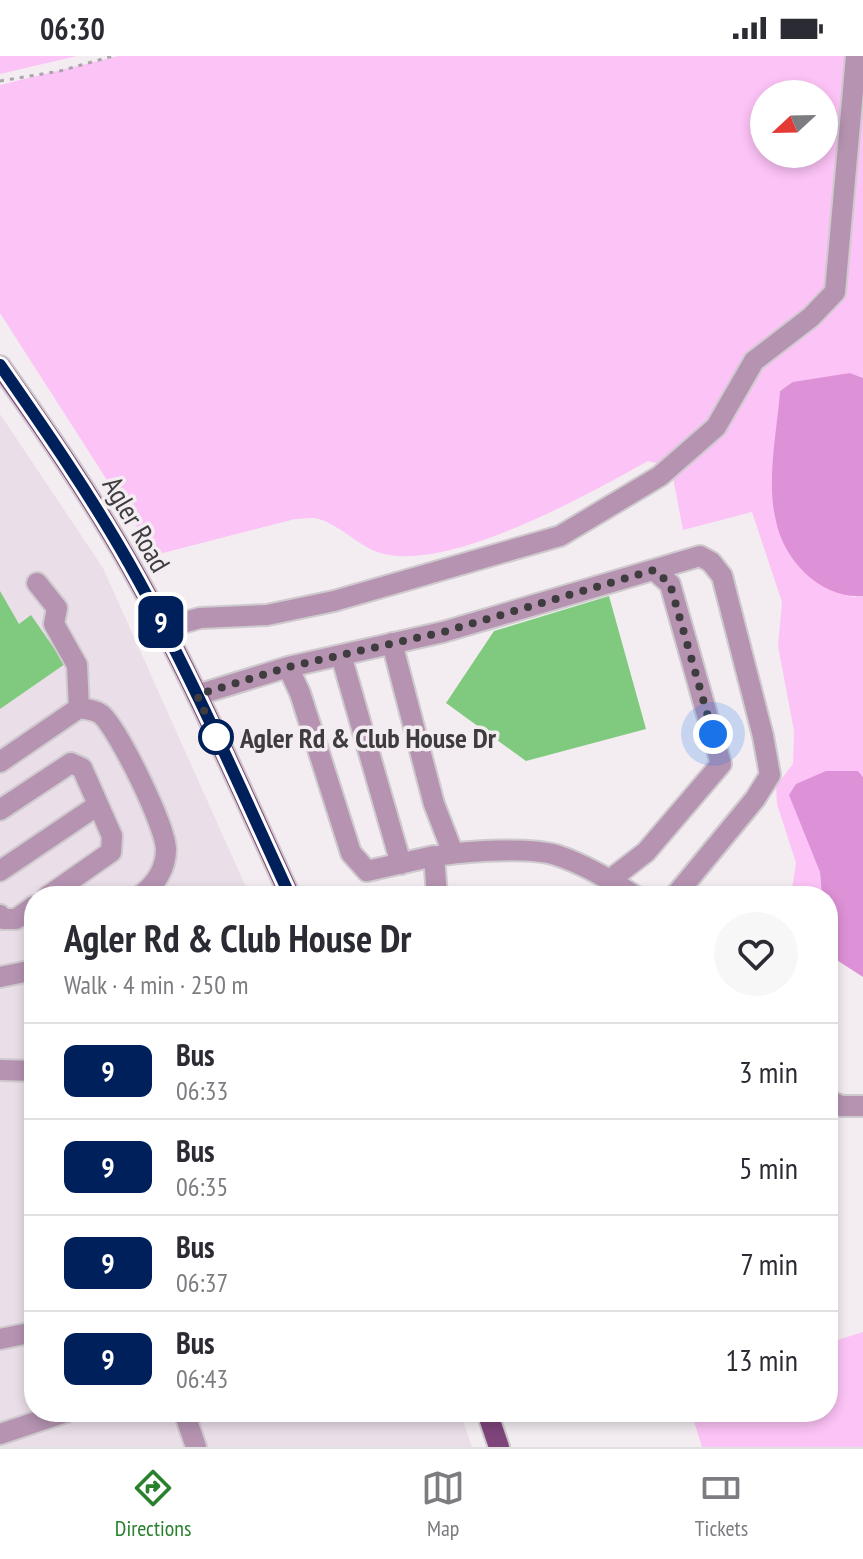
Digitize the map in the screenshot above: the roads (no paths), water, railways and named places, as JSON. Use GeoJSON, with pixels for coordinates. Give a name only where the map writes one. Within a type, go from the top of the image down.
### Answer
{"type":"FeatureCollection","features":[{"type":"Feature","properties":{"kind":"main road","name":"Agler Road"},"geometry":{"type":"LineString","coordinates":[[0,366],[73,471],[164,628],[285,886]]}},
{"type":"Feature","properties":{"kind":"main road"},"geometry":{"type":"LineString","coordinates":[[490,1422],[499,1447]]}},
{"type":"Feature","properties":{"kind":"street"},"geometry":{"type":"LineString","coordinates":[[164,628],[200,618],[267,615],[334,601],[560,536],[660,476],[716,427],[754,361],[811,317],[835,292],[856,56]]}},
{"type":"Feature","properties":{"kind":"street"},"geometry":{"type":"LineString","coordinates":[[197,695],[288,667],[443,632],[700,556],[711,562],[722,576],[770,775],[755,799],[683,886]]}},
{"type":"Feature","properties":{"kind":"street"},"geometry":{"type":"LineString","coordinates":[[611,879],[646,852],[721,764],[670,584],[654,570]]}},
{"type":"Feature","properties":{"kind":"street"},"geometry":{"type":"LineString","coordinates":[[37,583],[57,608],[54,624],[77,665],[79,708]]}},
{"type":"Feature","properties":{"kind":"street"},"geometry":{"type":"LineString","coordinates":[[392,643],[434,804],[443,855],[438,886]]}},
{"type":"Feature","properties":{"kind":"street"},"geometry":{"type":"LineString","coordinates":[[341,655],[401,864]]}},
{"type":"Feature","properties":{"kind":"street"},"geometry":{"type":"LineString","coordinates":[[288,667],[300,693],[351,853],[367,871],[473,851],[554,855],[621,886]]}},
{"type":"Feature","properties":{"kind":"street"},"geometry":{"type":"LineString","coordinates":[[0,762],[79,708],[99,712],[116,732],[164,833],[166,852],[161,874],[153,886]]}},
{"type":"Feature","properties":{"kind":"street"},"geometry":{"type":"LineString","coordinates":[[0,810],[71,763],[82,768],[112,836],[111,852],[62,886]]}},
{"type":"Feature","properties":{"kind":"street"},"geometry":{"type":"LineString","coordinates":[[0,871],[98,805]]}},
{"type":"Feature","properties":{"kind":"street"},"geometry":{"type":"LineString","coordinates":[[0,915],[3,919],[16,919],[24,913]]}},
{"type":"Feature","properties":{"kind":"street"},"geometry":{"type":"LineString","coordinates":[[0,977],[24,972]]}},
{"type":"Feature","properties":{"kind":"street"},"geometry":{"type":"LineString","coordinates":[[0,1070],[24,1071]]}},
{"type":"Feature","properties":{"kind":"street"},"geometry":{"type":"LineString","coordinates":[[838,1105],[863,1106]]}},
{"type":"Feature","properties":{"kind":"street"},"geometry":{"type":"LineString","coordinates":[[0,1339],[24,1334]]}},
{"type":"Feature","properties":{"kind":"street"},"geometry":{"type":"LineString","coordinates":[[0,1434],[36,1422]]}},
{"type":"Feature","properties":{"kind":"street"},"geometry":{"type":"LineString","coordinates":[[187,1422],[196,1447]]}},
{"type":"Feature","properties":{"kind":"place","name":"Agler Rd & Club House Dr"},"geometry":{"type":"Point","coordinates":[216,737]}}]}
